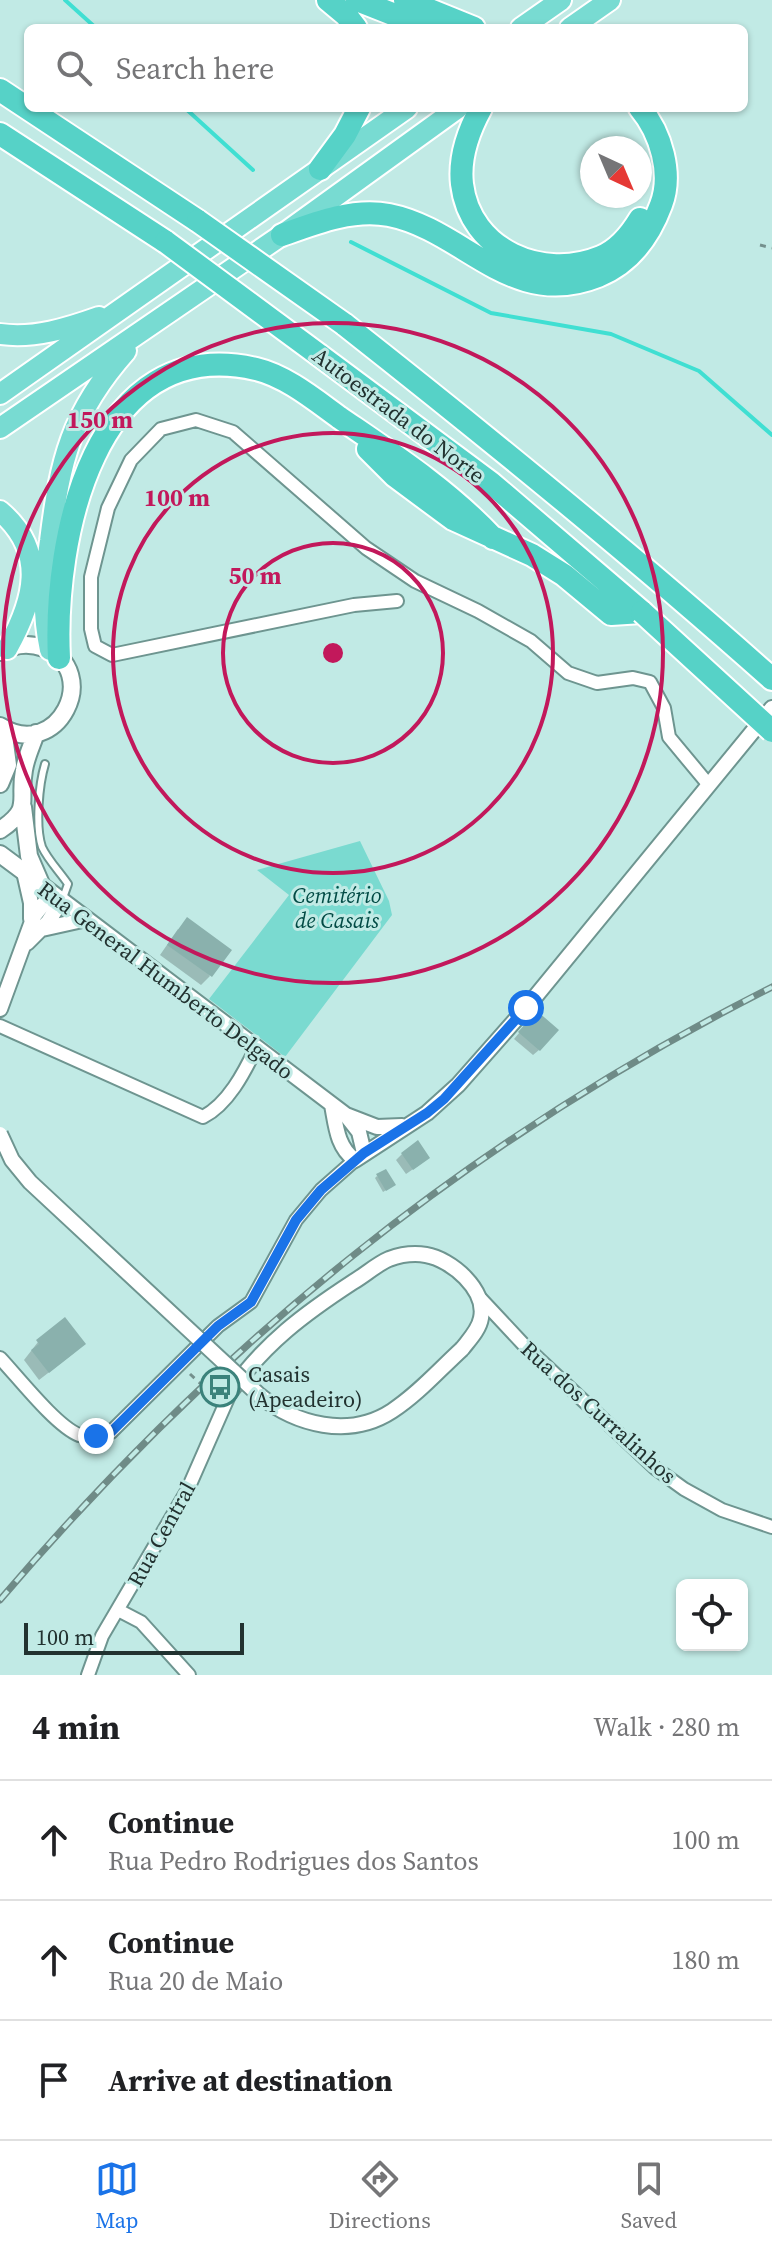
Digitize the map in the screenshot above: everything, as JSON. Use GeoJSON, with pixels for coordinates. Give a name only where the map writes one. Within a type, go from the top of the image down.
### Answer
{"type":"FeatureCollection","features":[{"type":"Feature","properties":{"kind":"highway"},"geometry":{"type":"LineString","coordinates":[[328,0],[353,24]]}},
{"type":"Feature","properties":{"kind":"highway"},"geometry":{"type":"LineString","coordinates":[[357,0],[418,24]]}},
{"type":"Feature","properties":{"kind":"highway"},"geometry":{"type":"LineString","coordinates":[[405,0],[464,24]]}},
{"type":"Feature","properties":{"kind":"highway"},"geometry":{"type":"LineString","coordinates":[[527,23],[561,0]]}},
{"type":"Feature","properties":{"kind":"highway"},"geometry":{"type":"LineString","coordinates":[[576,24],[610,0]]}},
{"type":"Feature","properties":{"kind":"highway"},"geometry":{"type":"LineString","coordinates":[[0,82],[21,104]]}},
{"type":"Feature","properties":{"kind":"highway","name":"Autoestrada do Norte"},"geometry":{"type":"LineString","coordinates":[[0,90],[24,106]]}},
{"type":"Feature","properties":{"kind":"highway","name":"Autoestrada do Norte"},"geometry":{"type":"LineString","coordinates":[[33,112],[198,221],[344,324],[502,448],[659,578],[772,679]]}},
{"type":"Feature","properties":{"kind":"highway"},"geometry":{"type":"LineString","coordinates":[[320,169],[345,135],[357,112]]}},
{"type":"Feature","properties":{"kind":"highway"},"geometry":{"type":"LineString","coordinates":[[0,394],[401,112]]}},
{"type":"Feature","properties":{"kind":"highway"},"geometry":{"type":"LineString","coordinates":[[0,428],[282,235],[452,112]]}},
{"type":"Feature","properties":{"kind":"highway"},"geometry":{"type":"LineString","coordinates":[[479,112],[471,126],[463,155],[462,183],[469,208],[482,232],[503,251],[528,263],[551,267],[604,256],[625,240],[640,220],[649,195],[651,172],[647,147],[635,124],[624,112]]}},
{"type":"Feature","properties":{"kind":"highway"},"geometry":{"type":"LineString","coordinates":[[282,235],[346,216],[389,215],[412,223],[494,269],[525,280],[554,286],[582,282],[611,270],[634,252],[653,227],[663,199],[666,171],[660,142],[642,112]]}},
{"type":"Feature","properties":{"kind":"highway","name":"Autoestrada do Norte"},"geometry":{"type":"LineString","coordinates":[[0,134],[166,242],[491,483],[642,612],[772,731]]}},
{"type":"Feature","properties":{"kind":"highway"},"geometry":{"type":"LineString","coordinates":[[0,334],[37,334],[59,330],[125,307]]}},
{"type":"Feature","properties":{"kind":"highway"},"geometry":{"type":"LineString","coordinates":[[55,654],[43,602],[63,457],[88,400],[105,376],[161,318]]}},
{"type":"Feature","properties":{"kind":"highway"},"geometry":{"type":"LineString","coordinates":[[55,654],[64,562],[81,488],[103,438],[118,415],[143,390],[167,375],[194,366],[222,365],[258,370],[289,384],[325,407],[395,476],[453,519],[532,555],[564,575],[611,614],[642,612]]}},
{"type":"Feature","properties":{"kind":"highway"},"geometry":{"type":"LineString","coordinates":[[0,511],[11,520],[24,540],[32,580],[29,603],[22,621],[4,651]]}},
{"type":"Feature","properties":{"kind":"main road"},"geometry":{"type":"LineString","coordinates":[[0,784],[8,765],[2,727],[25,735],[49,729],[60,720],[71,696],[67,669],[55,654],[36,645],[21,645],[4,651]]}},
{"type":"Feature","properties":{"kind":"main road"},"geometry":{"type":"LineString","coordinates":[[36,733],[23,774],[23,807],[29,856],[51,892]]}},
{"type":"Feature","properties":{"kind":"main road"},"geometry":{"type":"LineString","coordinates":[[0,830],[15,819],[23,807]]}},
{"type":"Feature","properties":{"kind":"main road","name":"Rua General Humberto Delgado"},"geometry":{"type":"LineString","coordinates":[[0,854],[51,892]]}},
{"type":"Feature","properties":{"kind":"street"},"geometry":{"type":"LineString","coordinates":[[397,601],[354,605],[112,655],[95,646],[91,629],[91,577],[108,508],[131,460],[161,429],[196,420],[233,432],[366,548],[415,581],[531,641],[568,673],[597,683],[633,678],[650,682],[664,708],[669,737],[708,784]]}},
{"type":"Feature","properties":{"kind":"street"},"geometry":{"type":"LineString","coordinates":[[0,1358],[62,1423],[80,1435],[96,1436],[111,1432],[218,1326],[251,1302],[296,1220],[321,1190],[360,1157],[444,1099],[526,1008],[772,708]]}},
{"type":"Feature","properties":{"kind":"street"},"geometry":{"type":"LineString","coordinates":[[24,872],[36,926]]}},
{"type":"Feature","properties":{"kind":"street"},"geometry":{"type":"LineString","coordinates":[[0,1009],[24,946],[36,926],[39,907],[51,892]]}},
{"type":"Feature","properties":{"kind":"street","name":"Rua General Humberto Delgado"},"geometry":{"type":"LineString","coordinates":[[51,892],[346,1115],[377,1127],[407,1126]]}},
{"type":"Feature","properties":{"kind":"street"},"geometry":{"type":"LineString","coordinates":[[36,926],[87,919]]}},
{"type":"Feature","properties":{"kind":"street"},"geometry":{"type":"LineString","coordinates":[[0,1026],[203,1117],[241,1080],[256,1048]]}},
{"type":"Feature","properties":{"kind":"street"},"geometry":{"type":"LineString","coordinates":[[332,1105],[345,1153],[360,1157]]}},
{"type":"Feature","properties":{"kind":"street"},"geometry":{"type":"LineString","coordinates":[[346,1115],[359,1132],[360,1157]]}},
{"type":"Feature","properties":{"kind":"street"},"geometry":{"type":"LineString","coordinates":[[0,1134],[12,1160],[30,1182],[259,1395],[296,1419],[320,1426],[343,1426],[367,1422],[390,1412],[462,1349],[481,1318],[481,1299],[469,1282],[447,1263],[427,1255],[406,1255],[387,1260],[302,1316],[275,1339],[232,1389]]}},
{"type":"Feature","properties":{"kind":"street","name":"Rua dos Curralinhos"},"geometry":{"type":"LineString","coordinates":[[481,1299],[524,1345],[655,1468],[722,1510],[772,1527]]}},
{"type":"Feature","properties":{"kind":"street","name":"Rua Central"},"geometry":{"type":"LineString","coordinates":[[88,1675],[102,1636],[187,1491],[232,1389]]}},
{"type":"Feature","properties":{"kind":"street"},"geometry":{"type":"LineString","coordinates":[[118,1610],[141,1622],[189,1675]]}},
{"type":"Feature","properties":{"kind":"lane"},"geometry":{"type":"LineString","coordinates":[[45,764],[40,781],[40,834],[47,855],[68,884],[51,892]]}},
{"type":"Feature","properties":{"kind":"path"},"geometry":{"type":"LineString","coordinates":[[760,245],[772,248]]}},
{"type":"Feature","properties":{"kind":"path"},"geometry":{"type":"LineString","coordinates":[[178,1366],[202,1385],[232,1389]]}},
{"type":"Feature","properties":{"kind":"green space","name":"Cemitério de Casais"},"geometry":{"type":"Polygon","coordinates":[[[360,841],[389,901],[392,915],[285,1057],[209,999],[289,895],[257,870],[360,841]]]}},
{"type":"Feature","properties":{"kind":"building"},"geometry":{"type":"Polygon","coordinates":[[[187,917],[232,950],[212,977],[167,945],[187,917]]]}},
{"type":"Feature","properties":{"kind":"building"},"geometry":{"type":"Polygon","coordinates":[[[537,1011],[559,1030],[540,1051],[518,1032],[537,1011]]]}},
{"type":"Feature","properties":{"kind":"building"},"geometry":{"type":"Polygon","coordinates":[[[418,1140],[430,1158],[413,1170],[401,1153],[418,1140]]]}},
{"type":"Feature","properties":{"kind":"building"},"geometry":{"type":"Polygon","coordinates":[[[386,1169],[396,1185],[386,1191],[376,1174],[386,1169]]]}},
{"type":"Feature","properties":{"kind":"building"},"geometry":{"type":"Polygon","coordinates":[[[65,1317],[86,1344],[49,1373],[31,1350],[39,1344],[36,1340],[65,1317]]]}},
{"type":"Feature","properties":{"kind":"waterway"},"geometry":{"type":"LineString","coordinates":[[65,0],[92,24]]}},
{"type":"Feature","properties":{"kind":"waterway"},"geometry":{"type":"LineString","coordinates":[[189,112],[253,170]]}},
{"type":"Feature","properties":{"kind":"waterway"},"geometry":{"type":"LineString","coordinates":[[351,242],[491,313],[611,334],[699,371],[772,435]]}},
{"type":"Feature","properties":{"kind":"railway"},"geometry":{"type":"LineString","coordinates":[[0,1600],[84,1506],[171,1417],[261,1333],[355,1254],[453,1180],[554,1111],[661,1047],[772,987]]}},
{"type":"Feature","properties":{"kind":"place","name":"Casais (Apeadeiro)"},"geometry":{"type":"Point","coordinates":[220,1387]}},
{"type":"Feature","properties":{"kind":"route"},"geometry":{"type":"LineString","coordinates":[[96,1436],[111,1432],[218,1326],[251,1302],[296,1220],[321,1190],[364,1153],[444,1099],[526,1008]]}}]}
